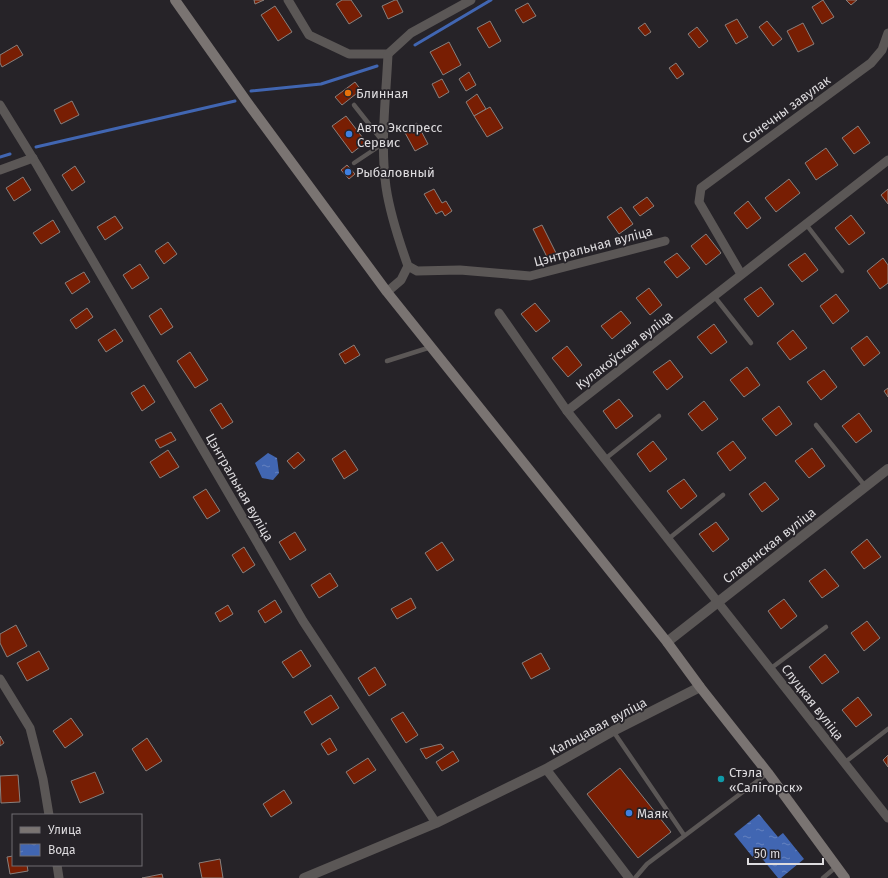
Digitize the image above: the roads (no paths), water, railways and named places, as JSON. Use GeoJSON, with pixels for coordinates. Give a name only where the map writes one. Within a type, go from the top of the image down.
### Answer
{"type":"FeatureCollection","features":[{"type":"Feature","properties":{"kind":"main road"},"geometry":{"type":"LineString","coordinates":[[175,0],[247,102],[387,292],[666,642],[700,688],[768,773],[845,878]]}},
{"type":"Feature","properties":{"kind":"street"},"geometry":{"type":"LineString","coordinates":[[288,0],[309,35],[349,54],[388,54],[411,33],[471,0]]}},
{"type":"Feature","properties":{"kind":"street","name":"Сонечны завулак"},"geometry":{"type":"LineString","coordinates":[[739,270],[699,202],[701,188],[712,178],[871,63],[882,50],[888,33]]}},
{"type":"Feature","properties":{"kind":"street"},"geometry":{"type":"LineString","coordinates":[[387,292],[401,280],[408,266],[396,230],[386,187],[384,143],[388,54]]}},
{"type":"Feature","properties":{"kind":"street","name":"Цэнтральная вуліца"},"geometry":{"type":"LineString","coordinates":[[0,105],[33,158],[303,621],[436,823]]}},
{"type":"Feature","properties":{"kind":"street"},"geometry":{"type":"LineString","coordinates":[[0,170],[33,158]]}},
{"type":"Feature","properties":{"kind":"street","name":"Кулакоўская вуліца"},"geometry":{"type":"LineString","coordinates":[[567,411],[714,295],[739,270],[805,223],[888,160]]}},
{"type":"Feature","properties":{"kind":"street","name":"Цэнтральная вуліца"},"geometry":{"type":"LineString","coordinates":[[408,266],[417,271],[460,270],[530,276],[665,241]]}},
{"type":"Feature","properties":{"kind":"street"},"geometry":{"type":"LineString","coordinates":[[499,313],[567,411],[717,602]]}},
{"type":"Feature","properties":{"kind":"street","name":"Славянская вуліца"},"geometry":{"type":"LineString","coordinates":[[666,642],[888,469]]}},
{"type":"Feature","properties":{"kind":"street","name":"Слуцкая вуліца"},"geometry":{"type":"LineString","coordinates":[[717,602],[888,818]]}},
{"type":"Feature","properties":{"kind":"street"},"geometry":{"type":"LineString","coordinates":[[0,679],[30,728],[49,814]]}},
{"type":"Feature","properties":{"kind":"street","name":"Кальцавая вуліца"},"geometry":{"type":"LineString","coordinates":[[629,878],[546,768],[613,731],[700,688]]}},
{"type":"Feature","properties":{"kind":"street"},"geometry":{"type":"LineString","coordinates":[[304,878],[436,823],[546,768]]}},
{"type":"Feature","properties":{"kind":"street"},"geometry":{"type":"LineString","coordinates":[[57,866],[59,878]]}},
{"type":"Feature","properties":{"kind":"lane"},"geometry":{"type":"LineString","coordinates":[[354,105],[384,143],[354,162]]}},
{"type":"Feature","properties":{"kind":"lane"},"geometry":{"type":"LineString","coordinates":[[805,223],[842,271]]}},
{"type":"Feature","properties":{"kind":"lane"},"geometry":{"type":"LineString","coordinates":[[714,295],[752,343]]}},
{"type":"Feature","properties":{"kind":"lane"},"geometry":{"type":"LineString","coordinates":[[387,361],[431,347]]}},
{"type":"Feature","properties":{"kind":"lane"},"geometry":{"type":"LineString","coordinates":[[605,459],[659,416]]}},
{"type":"Feature","properties":{"kind":"lane"},"geometry":{"type":"LineString","coordinates":[[816,425],[865,486]]}},
{"type":"Feature","properties":{"kind":"lane"},"geometry":{"type":"LineString","coordinates":[[667,540],[723,495]]}},
{"type":"Feature","properties":{"kind":"lane"},"geometry":{"type":"LineString","coordinates":[[770,670],[826,627]]}},
{"type":"Feature","properties":{"kind":"lane"},"geometry":{"type":"LineString","coordinates":[[844,763],[888,728]]}},
{"type":"Feature","properties":{"kind":"lane"},"geometry":{"type":"LineString","coordinates":[[613,731],[684,835]]}},
{"type":"Feature","properties":{"kind":"lane"},"geometry":{"type":"LineString","coordinates":[[635,878],[647,864],[768,773]]}},
{"type":"Feature","properties":{"kind":"lane"},"geometry":{"type":"LineString","coordinates":[[823,878],[836,867]]}},
{"type":"Feature","properties":{"kind":"water"},"geometry":{"type":"Polygon","coordinates":[[[268,453],[277,458],[279,473],[273,480],[262,478],[255,463],[268,453]]]}},
{"type":"Feature","properties":{"kind":"water"},"geometry":{"type":"Polygon","coordinates":[[[759,814],[778,837],[783,833],[804,859],[781,878],[778,878],[760,856],[755,860],[734,834],[759,814]]]}},
{"type":"Feature","properties":{"kind":"waterway"},"geometry":{"type":"LineString","coordinates":[[415,45],[491,0]]}},
{"type":"Feature","properties":{"kind":"waterway"},"geometry":{"type":"LineString","coordinates":[[251,91],[321,84],[377,66]]}},
{"type":"Feature","properties":{"kind":"waterway"},"geometry":{"type":"LineString","coordinates":[[36,147],[235,101]]}},
{"type":"Feature","properties":{"kind":"waterway"},"geometry":{"type":"LineString","coordinates":[[0,157],[10,154]]}},
{"type":"Feature","properties":{"kind":"place","name":"Блинная"},"geometry":{"type":"Point","coordinates":[348,93]}},
{"type":"Feature","properties":{"kind":"place","name":"Авто Экспресс Сервис"},"geometry":{"type":"Point","coordinates":[349,134]}},
{"type":"Feature","properties":{"kind":"place","name":"Рыбаловный"},"geometry":{"type":"Point","coordinates":[348,172]}},
{"type":"Feature","properties":{"kind":"place","name":"Стэла «Салігорск»"},"geometry":{"type":"Point","coordinates":[721,779]}},
{"type":"Feature","properties":{"kind":"place","name":"Маяк"},"geometry":{"type":"Point","coordinates":[629,813]}}]}
